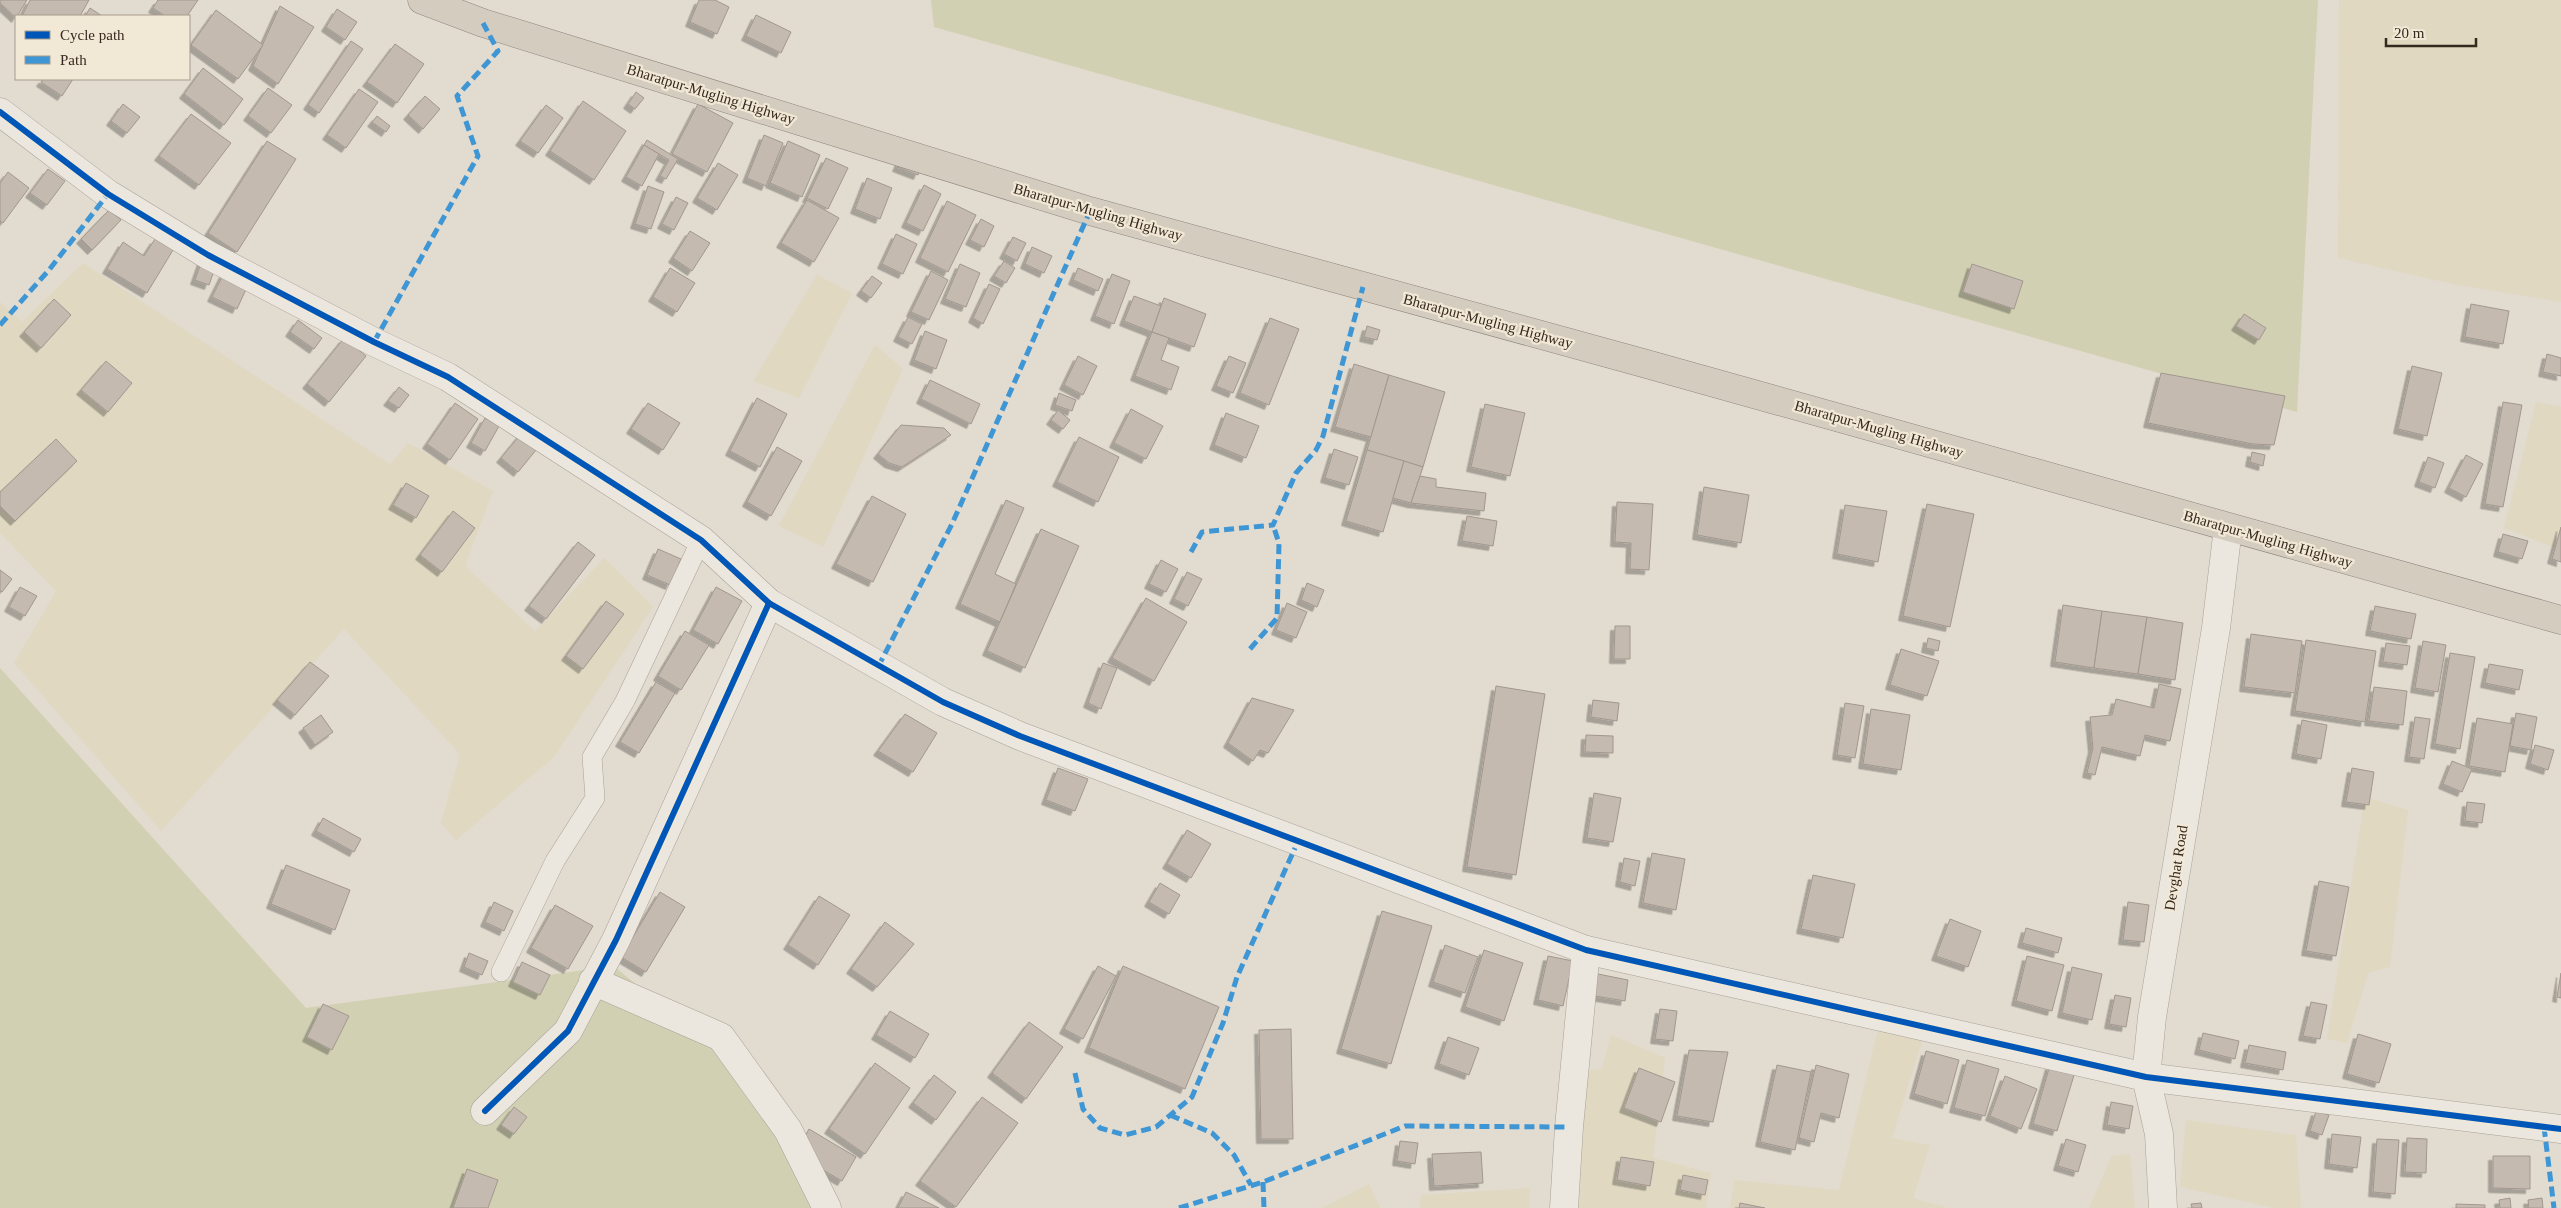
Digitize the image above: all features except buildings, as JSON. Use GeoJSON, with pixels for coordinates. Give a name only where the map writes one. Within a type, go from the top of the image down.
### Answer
{"type":"FeatureCollection","features":[{"type":"Feature","properties":{"kind":"highway","name":"Bharatpur-Mugling Highway"},"geometry":{"type":"LineString","coordinates":[[422,0],[483,23],[1090,211],[1662,368],[2561,620]]}},
{"type":"Feature","properties":{"kind":"street"},"geometry":{"type":"LineString","coordinates":[[0,112],[116,199],[208,255],[374,342],[448,376],[701,540],[769,604],[943,702],[1020,736],[1586,950],[2146,1077],[2561,1129]]}},
{"type":"Feature","properties":{"kind":"street","name":"Devghat Road"},"geometry":{"type":"LineString","coordinates":[[2163,1208],[2159,1134],[2146,1077],[2152,1017],[2214,638],[2228,528]]}},
{"type":"Feature","properties":{"kind":"street"},"geometry":{"type":"LineString","coordinates":[[485,1111],[568,1031],[616,940],[769,604]]}},
{"type":"Feature","properties":{"kind":"street"},"geometry":{"type":"LineString","coordinates":[[1564,1208],[1569,1127],[1586,950]]}},
{"type":"Feature","properties":{"kind":"street"},"geometry":{"type":"LineString","coordinates":[[593,981],[721,1037],[788,1130],[827,1208]]}},
{"type":"Feature","properties":{"kind":"lane"},"geometry":{"type":"LineString","coordinates":[[501,972],[555,861],[595,798],[592,757],[625,701],[701,540]]}},
{"type":"Feature","properties":{"kind":"shaded area"},"geometry":{"type":"Polygon","coordinates":[[[931,0],[2318,0],[2297,412],[934,27],[931,0]]]}},
{"type":"Feature","properties":{"kind":"shaded area"},"geometry":{"type":"Polygon","coordinates":[[[2339,0],[2561,0],[2561,302],[2453,284],[2338,258],[2339,0]]]}},
{"type":"Feature","properties":{"kind":"shaded area"},"geometry":{"type":"Polygon","coordinates":[[[83,263],[390,464],[408,443],[493,491],[465,566],[535,631],[604,558],[653,607],[554,757],[456,840],[441,823],[460,754],[344,629],[161,831],[14,663],[56,591],[0,533],[0,302],[22,322],[83,263]]]}},
{"type":"Feature","properties":{"kind":"shaded area"},"geometry":{"type":"Polygon","coordinates":[[[817,275],[852,293],[799,398],[753,381],[817,275]]]}},
{"type":"Feature","properties":{"kind":"shaded area"},"geometry":{"type":"Polygon","coordinates":[[[875,345],[903,369],[823,547],[779,526],[875,345]]]}},
{"type":"Feature","properties":{"kind":"shaded area"},"geometry":{"type":"Polygon","coordinates":[[[2536,402],[2561,407],[2561,550],[2504,528],[2536,402]]]}},
{"type":"Feature","properties":{"kind":"shaded area"},"geometry":{"type":"Polygon","coordinates":[[[0,668],[306,1008],[614,966],[712,1049],[827,1208],[0,1208],[0,668]]]}},
{"type":"Feature","properties":{"kind":"shaded area"},"geometry":{"type":"Polygon","coordinates":[[[2365,797],[2408,810],[2390,967],[2368,973],[2347,1043],[2327,1039],[2365,797]]]}},
{"type":"Feature","properties":{"kind":"shaded area"},"geometry":{"type":"Polygon","coordinates":[[[1880,1021],[1924,1035],[1892,1138],[1930,1145],[1913,1198],[1947,1208],[1730,1208],[1734,1180],[1839,1190],[1880,1021]]]}},
{"type":"Feature","properties":{"kind":"shaded area"},"geometry":{"type":"Polygon","coordinates":[[[1611,1035],[1665,1058],[1653,1158],[1711,1173],[1706,1208],[1567,1208],[1571,1071],[1602,1069],[1611,1035]]]}},
{"type":"Feature","properties":{"kind":"shaded area"},"geometry":{"type":"Polygon","coordinates":[[[2186,1120],[2296,1135],[2301,1208],[2274,1208],[2180,1187],[2186,1120]]]}},
{"type":"Feature","properties":{"kind":"shaded area"},"geometry":{"type":"Polygon","coordinates":[[[2130,1154],[2135,1208],[2089,1208],[2112,1156],[2130,1154]]]}},
{"type":"Feature","properties":{"kind":"shaded area"},"geometry":{"type":"Polygon","coordinates":[[[1369,1184],[1380,1208],[1322,1208],[1369,1184]]]}},
{"type":"Feature","properties":{"kind":"shaded area"},"geometry":{"type":"Polygon","coordinates":[[[1530,1188],[1529,1208],[1420,1208],[1421,1195],[1530,1188]]]}},
{"type":"Feature","properties":{"kind":"marked path"},"geometry":{"type":"LineString","coordinates":[[374,342],[478,156],[457,96],[498,51],[483,23]]}},
{"type":"Feature","properties":{"kind":"marked path"},"geometry":{"type":"LineString","coordinates":[[0,325],[49,270],[108,194]]}},
{"type":"Feature","properties":{"kind":"marked path"},"geometry":{"type":"LineString","coordinates":[[878,667],[952,524],[1090,211]]}},
{"type":"Feature","properties":{"kind":"marked path"},"geometry":{"type":"LineString","coordinates":[[1191,552],[1202,532],[1273,525],[1296,473],[1316,450],[1323,436],[1363,287]]}},
{"type":"Feature","properties":{"kind":"marked path"},"geometry":{"type":"LineString","coordinates":[[1250,649],[1277,618],[1279,543],[1273,525]]}},
{"type":"Feature","properties":{"kind":"marked path"},"geometry":{"type":"LineString","coordinates":[[1075,1073],[1083,1109],[1100,1128],[1125,1135],[1156,1127],[1192,1097],[1223,1023],[1237,977],[1295,848]]}},
{"type":"Feature","properties":{"kind":"marked path"},"geometry":{"type":"LineString","coordinates":[[1170,1115],[1212,1133],[1234,1155],[1251,1185]]}},
{"type":"Feature","properties":{"kind":"marked path"},"geometry":{"type":"LineString","coordinates":[[1179,1208],[1263,1182],[1405,1126],[1569,1127]]}},
{"type":"Feature","properties":{"kind":"marked path"},"geometry":{"type":"LineString","coordinates":[[2544,1127],[2554,1208]]}},
{"type":"Feature","properties":{"kind":"marked path"},"geometry":{"type":"LineString","coordinates":[[1263,1182],[1264,1208]]}},
{"type":"Feature","properties":{"kind":"cycle path"},"geometry":{"type":"LineString","coordinates":[[0,112],[108,194],[208,255],[374,342],[448,377],[701,540],[769,603],[943,702],[1020,736],[1586,950],[2146,1077],[2561,1129]]}},
{"type":"Feature","properties":{"kind":"cycle path"},"geometry":{"type":"LineString","coordinates":[[485,1111],[568,1031],[616,940],[769,603]]}}]}
